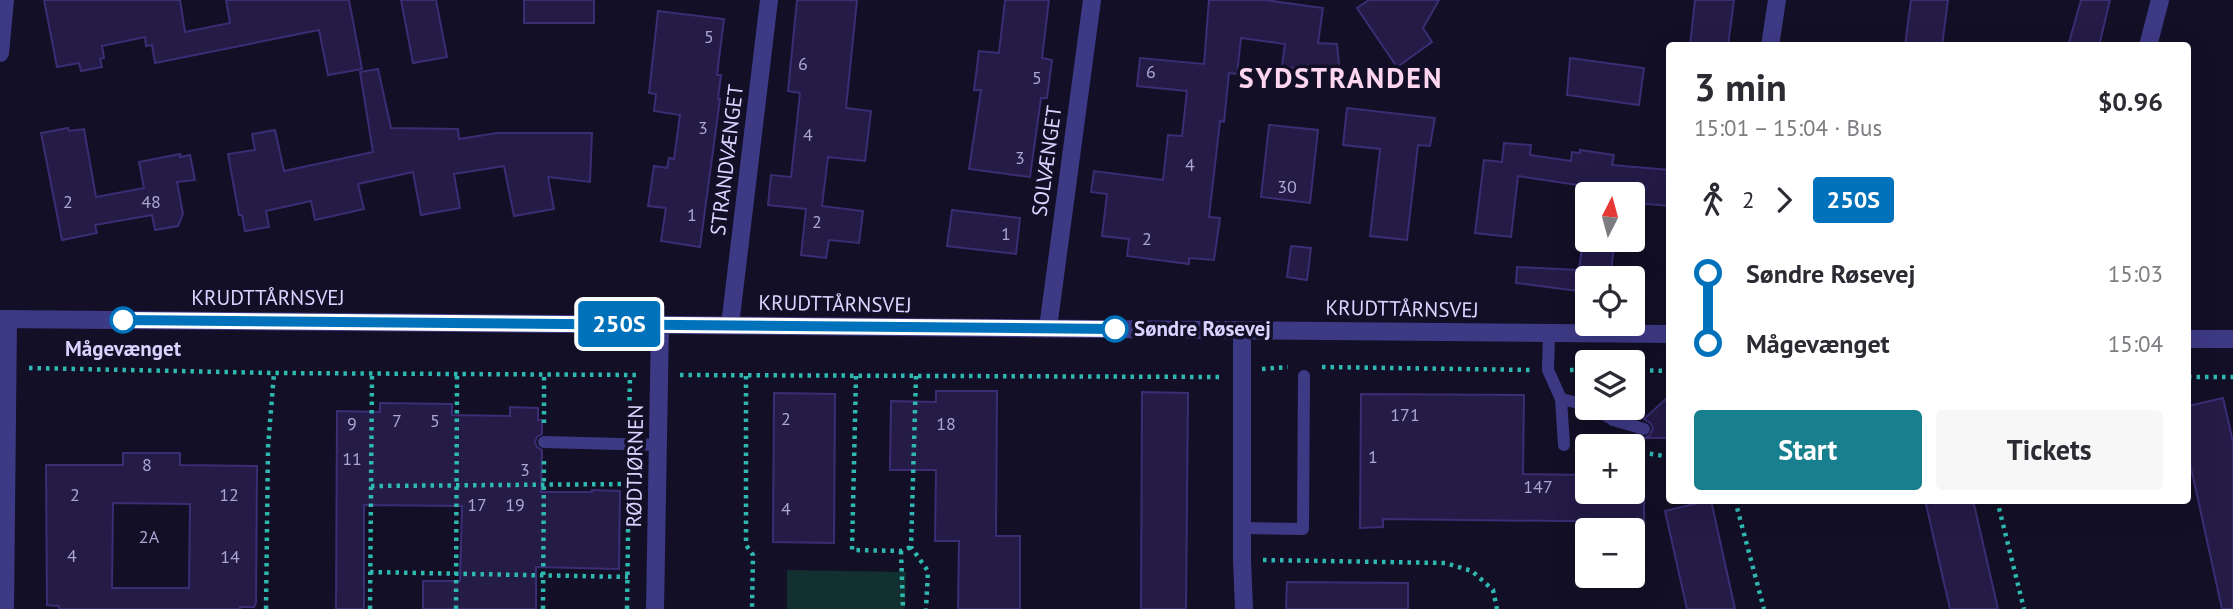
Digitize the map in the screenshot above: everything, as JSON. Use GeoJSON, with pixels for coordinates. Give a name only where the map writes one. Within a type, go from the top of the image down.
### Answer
{"type":"FeatureCollection","features":[{"type":"Feature","properties":{"kind":"street"},"geometry":{"type":"LineString","coordinates":[[0,53],[5,0]]}},
{"type":"Feature","properties":{"kind":"street","name":"STRANDVÆNGET"},"geometry":{"type":"LineString","coordinates":[[730,325],[769,0]]}},
{"type":"Feature","properties":{"kind":"street","name":"SOLVÆNGET"},"geometry":{"type":"LineString","coordinates":[[1048,328],[1092,0]]}},
{"type":"Feature","properties":{"kind":"street"},"geometry":{"type":"LineString","coordinates":[[1771,42],[1777,0]]}},
{"type":"Feature","properties":{"kind":"street"},"geometry":{"type":"LineString","coordinates":[[2149,42],[2160,0]]}},
{"type":"Feature","properties":{"kind":"street"},"geometry":{"type":"LineString","coordinates":[[4,319],[7,368],[3,546],[5,609]]}},
{"type":"Feature","properties":{"kind":"street","name":"KRUDTTÅRNSVEJ"},"geometry":{"type":"LineString","coordinates":[[4,319],[1666,334]]}},
{"type":"Feature","properties":{"kind":"street","name":"RØDTJØRNEN"},"geometry":{"type":"LineString","coordinates":[[655,609],[660,324]]}},
{"type":"Feature","properties":{"kind":"street"},"geometry":{"type":"LineString","coordinates":[[1242,330],[1244,609]]}},
{"type":"Feature","properties":{"kind":"street"},"geometry":{"type":"LineString","coordinates":[[2191,339],[2233,339]]}},
{"type":"Feature","properties":{"kind":"lane"},"geometry":{"type":"LineString","coordinates":[[1549,333],[1548,370],[1561,399],[1564,445]]}},
{"type":"Feature","properties":{"kind":"lane"},"geometry":{"type":"LineString","coordinates":[[1242,528],[1303,529],[1304,376]]}},
{"type":"Feature","properties":{"kind":"lane"},"geometry":{"type":"LineString","coordinates":[[1561,399],[1575,402]]}},
{"type":"Feature","properties":{"kind":"lane"},"geometry":{"type":"LineString","coordinates":[[1613,420],[1644,429]]}},
{"type":"Feature","properties":{"kind":"lane"},"geometry":{"type":"LineString","coordinates":[[544,442],[658,445]]}},
{"type":"Feature","properties":{"kind":"path"},"geometry":{"type":"LineString","coordinates":[[7,368],[372,374],[1243,377],[1266,367],[1293,367]]}},
{"type":"Feature","properties":{"kind":"path"},"geometry":{"type":"LineString","coordinates":[[1320,368],[1575,370]]}},
{"type":"Feature","properties":{"kind":"path"},"geometry":{"type":"LineString","coordinates":[[1645,370],[1666,371]]}},
{"type":"Feature","properties":{"kind":"path"},"geometry":{"type":"LineString","coordinates":[[266,609],[268,447],[274,373]]}},
{"type":"Feature","properties":{"kind":"path"},"geometry":{"type":"LineString","coordinates":[[370,609],[372,374]]}},
{"type":"Feature","properties":{"kind":"path"},"geometry":{"type":"LineString","coordinates":[[456,609],[457,374]]}},
{"type":"Feature","properties":{"kind":"path"},"geometry":{"type":"LineString","coordinates":[[543,609],[544,374]]}},
{"type":"Feature","properties":{"kind":"path"},"geometry":{"type":"LineString","coordinates":[[628,609],[630,375]]}},
{"type":"Feature","properties":{"kind":"path"},"geometry":{"type":"LineString","coordinates":[[746,376],[746,545],[752,555],[752,609]]}},
{"type":"Feature","properties":{"kind":"path"},"geometry":{"type":"LineString","coordinates":[[856,376],[852,550],[901,551],[911,548]]}},
{"type":"Feature","properties":{"kind":"path"},"geometry":{"type":"LineString","coordinates":[[916,376],[911,548],[928,570],[926,609]]}},
{"type":"Feature","properties":{"kind":"path"},"geometry":{"type":"LineString","coordinates":[[2191,376],[2233,377]]}},
{"type":"Feature","properties":{"kind":"path"},"geometry":{"type":"LineString","coordinates":[[1645,452],[1666,456]]}},
{"type":"Feature","properties":{"kind":"path"},"geometry":{"type":"LineString","coordinates":[[371,486],[629,484]]}},
{"type":"Feature","properties":{"kind":"path"},"geometry":{"type":"LineString","coordinates":[[1736,504],[1764,609]]}},
{"type":"Feature","properties":{"kind":"path"},"geometry":{"type":"LineString","coordinates":[[1998,504],[2024,609]]}},
{"type":"Feature","properties":{"kind":"path"},"geometry":{"type":"LineString","coordinates":[[901,551],[903,609]]}},
{"type":"Feature","properties":{"kind":"path"},"geometry":{"type":"LineString","coordinates":[[1242,560],[1446,563],[1472,571],[1493,590],[1497,609]]}},
{"type":"Feature","properties":{"kind":"path"},"geometry":{"type":"LineString","coordinates":[[370,572],[628,577]]}},
{"type":"Feature","properties":{"kind":"green space"},"geometry":{"type":"Polygon","coordinates":[[[787,570],[906,572],[905,609],[787,609],[787,570]]]}},
{"type":"Feature","properties":{"kind":"building"},"geometry":{"type":"Polygon","coordinates":[[[44,0],[180,0],[185,32],[230,23],[226,0],[349,0],[362,69],[328,75],[319,30],[155,63],[152,45],[146,46],[145,37],[102,46],[102,67],[81,71],[79,63],[57,67],[44,0]]]}},
{"type":"Feature","properties":{"kind":"building"},"geometry":{"type":"Polygon","coordinates":[[[401,0],[436,0],[447,57],[413,63],[401,0]]]}},
{"type":"Feature","properties":{"kind":"building"},"geometry":{"type":"Polygon","coordinates":[[[524,0],[594,0],[594,23],[524,23],[524,0]]]}},
{"type":"Feature","properties":{"kind":"building"},"geometry":{"type":"Polygon","coordinates":[[[797,0],[857,0],[846,108],[871,111],[865,161],[828,157],[822,206],[863,211],[859,243],[829,240],[826,258],[801,255],[806,209],[768,205],[771,175],[791,177],[800,93],[788,91],[797,0]]]}},
{"type":"Feature","properties":{"kind":"building"},"geometry":{"type":"Polygon","coordinates":[[[1005,0],[1049,0],[1042,58],[1052,60],[1047,98],[1041,98],[1030,177],[969,169],[981,90],[974,90],[979,51],[999,53],[1005,0]]]}},
{"type":"Feature","properties":{"kind":"building"},"geometry":{"type":"Polygon","coordinates":[[[1209,0],[1265,0],[1323,8],[1318,43],[1337,44],[1340,74],[1282,66],[1285,44],[1241,38],[1237,74],[1229,73],[1224,122],[1220,121],[1209,217],[1220,218],[1214,260],[1189,258],[1189,264],[1127,256],[1129,239],[1102,236],[1107,194],[1091,192],[1094,171],[1163,180],[1168,135],[1182,136],[1187,91],[1137,86],[1140,58],[1204,64],[1209,0]]]}},
{"type":"Feature","properties":{"kind":"building"},"geometry":{"type":"Polygon","coordinates":[[[1369,0],[1439,0],[1423,28],[1432,42],[1397,67],[1357,8],[1369,0]]]}},
{"type":"Feature","properties":{"kind":"building"},"geometry":{"type":"Polygon","coordinates":[[[1695,0],[1734,0],[1729,42],[1690,42],[1695,0]]]}},
{"type":"Feature","properties":{"kind":"building"},"geometry":{"type":"Polygon","coordinates":[[[1911,0],[1948,0],[1943,42],[1906,42],[1911,0]]]}},
{"type":"Feature","properties":{"kind":"building"},"geometry":{"type":"Polygon","coordinates":[[[2081,0],[2110,0],[2100,42],[2069,42],[2081,0]]]}},
{"type":"Feature","properties":{"kind":"building"},"geometry":{"type":"Polygon","coordinates":[[[658,11],[724,19],[717,75],[721,75],[720,99],[700,247],[661,241],[666,208],[648,206],[654,166],[667,168],[669,158],[674,159],[680,115],[654,111],[656,94],[649,93],[658,11]]]}},
{"type":"Feature","properties":{"kind":"building"},"geometry":{"type":"Polygon","coordinates":[[[1570,58],[1644,68],[1639,105],[1567,95],[1570,58]]]}},
{"type":"Feature","properties":{"kind":"building"},"geometry":{"type":"Polygon","coordinates":[[[378,69],[391,128],[458,129],[459,139],[497,133],[592,133],[590,182],[548,177],[554,209],[514,216],[504,166],[454,174],[460,208],[421,215],[413,172],[358,184],[364,209],[315,220],[311,201],[266,211],[269,227],[245,231],[242,215],[239,215],[228,154],[255,150],[252,134],[275,130],[284,171],[373,152],[360,72],[378,69]]]}},
{"type":"Feature","properties":{"kind":"building"},"geometry":{"type":"Polygon","coordinates":[[[1347,108],[1435,118],[1430,146],[1418,145],[1407,240],[1370,236],[1380,149],[1343,145],[1347,108]]]}},
{"type":"Feature","properties":{"kind":"building"},"geometry":{"type":"Polygon","coordinates":[[[1269,125],[1318,130],[1310,203],[1261,197],[1269,125]]]}},
{"type":"Feature","properties":{"kind":"building"},"geometry":{"type":"Polygon","coordinates":[[[68,128],[69,131],[84,129],[96,197],[144,188],[139,162],[180,154],[180,157],[190,155],[195,180],[177,182],[183,214],[178,226],[155,230],[152,215],[95,225],[97,233],[62,240],[41,133],[68,128]]]}},
{"type":"Feature","properties":{"kind":"building"},"geometry":{"type":"Polygon","coordinates":[[[1504,143],[1531,145],[1530,155],[1571,161],[1572,152],[1580,153],[1580,150],[1614,155],[1612,165],[1666,170],[1666,206],[1645,204],[1645,182],[1575,182],[1575,185],[1518,176],[1511,237],[1475,233],[1484,160],[1502,162],[1504,143]]]}},
{"type":"Feature","properties":{"kind":"building"},"geometry":{"type":"Polygon","coordinates":[[[952,210],[1020,218],[1016,254],[947,246],[952,210]]]}},
{"type":"Feature","properties":{"kind":"building"},"geometry":{"type":"Polygon","coordinates":[[[1291,246],[1311,248],[1307,280],[1287,277],[1291,246]]]}},
{"type":"Feature","properties":{"kind":"building"},"geometry":{"type":"Polygon","coordinates":[[[1581,252],[1613,252],[1612,266],[1580,266],[1581,252]]]}},
{"type":"Feature","properties":{"kind":"building"},"geometry":{"type":"Polygon","coordinates":[[[1517,267],[1575,270],[1575,290],[1516,283],[1517,267]]]}},
{"type":"Feature","properties":{"kind":"building"},"geometry":{"type":"Polygon","coordinates":[[[936,391],[997,391],[996,536],[1020,536],[1020,609],[958,609],[959,541],[935,541],[936,470],[890,470],[891,401],[936,402],[936,391]]]}},
{"type":"Feature","properties":{"kind":"building"},"geometry":{"type":"Polygon","coordinates":[[[1142,392],[1188,393],[1186,609],[1141,609],[1142,392]]]}},
{"type":"Feature","properties":{"kind":"building"},"geometry":{"type":"Polygon","coordinates":[[[774,393],[835,394],[834,543],[773,542],[774,393]]]}},
{"type":"Feature","properties":{"kind":"building"},"geometry":{"type":"Polygon","coordinates":[[[1361,394],[1524,395],[1523,474],[1575,475],[1575,504],[1644,504],[1644,518],[1575,518],[1575,521],[1383,519],[1383,527],[1360,528],[1361,394]]]}},
{"type":"Feature","properties":{"kind":"building"},"geometry":{"type":"Polygon","coordinates":[[[2223,398],[2233,442],[2233,609],[2222,609],[2191,468],[2191,405],[2223,398]]]}},
{"type":"Feature","properties":{"kind":"building"},"geometry":{"type":"Polygon","coordinates":[[[1666,399],[1666,438],[1645,438],[1653,428],[1645,418],[1666,399]]]}},
{"type":"Feature","properties":{"kind":"building"},"geometry":{"type":"Polygon","coordinates":[[[380,403],[452,404],[452,415],[510,416],[510,407],[538,408],[538,420],[542,420],[542,434],[535,442],[542,450],[541,492],[620,491],[619,569],[536,567],[536,609],[423,609],[423,581],[460,581],[462,506],[364,505],[364,609],[336,609],[337,411],[380,412],[380,403]]]}},
{"type":"Feature","properties":{"kind":"building"},"geometry":{"type":"Polygon","coordinates":[[[123,453],[180,453],[180,465],[257,466],[254,607],[59,609],[59,606],[47,605],[46,465],[123,465],[123,453]],[[113,503],[112,588],[189,588],[190,504],[113,503]]]}},
{"type":"Feature","properties":{"kind":"building"},"geometry":{"type":"Polygon","coordinates":[[[1694,504],[1712,504],[1735,609],[1687,609],[1665,511],[1694,504]]]}},
{"type":"Feature","properties":{"kind":"building"},"geometry":{"type":"Polygon","coordinates":[[[1926,504],[1974,504],[1998,609],[1950,609],[1926,504]]]}},
{"type":"Feature","properties":{"kind":"building"},"geometry":{"type":"Polygon","coordinates":[[[1287,582],[1408,583],[1408,609],[1286,609],[1287,582]]]}},
{"type":"Feature","properties":{"kind":"bus line","name":"250S"},"geometry":{"type":"LineString","coordinates":[[123,320],[1115,329]]}},
{"type":"Feature","properties":{"kind":"place","name":"Mågevænget"},"geometry":{"type":"Point","coordinates":[123,320]}},
{"type":"Feature","properties":{"kind":"place","name":"Søndre Røsevej"},"geometry":{"type":"Point","coordinates":[1115,329]}},
{"type":"Feature","properties":{"kind":"district","name":"SYDSTRANDEN"},"geometry":{"type":"Point","coordinates":[1341,78]}}]}
